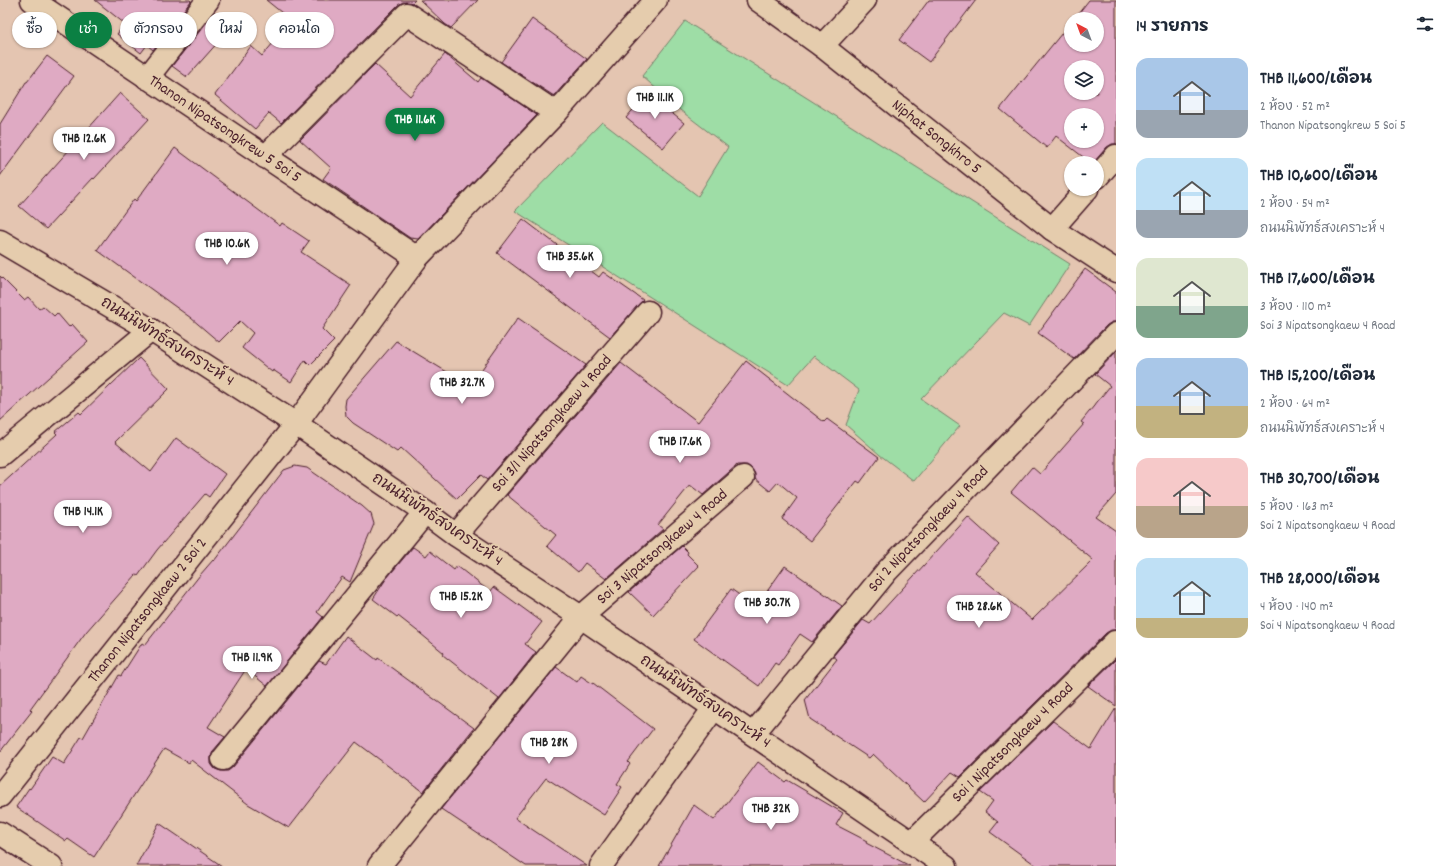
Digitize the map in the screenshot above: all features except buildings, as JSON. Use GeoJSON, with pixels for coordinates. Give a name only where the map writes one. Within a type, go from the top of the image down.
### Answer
{"type":"FeatureCollection","features":[{"type":"Feature","properties":{"kind":"street","name":"Thanon Nipatsongkrew 5 Soi 5"},"geometry":{"type":"LineString","coordinates":[[32,0],[418,258]]}},
{"type":"Feature","properties":{"kind":"street"},"geometry":{"type":"LineString","coordinates":[[147,78],[208,0]]}},
{"type":"Feature","properties":{"kind":"street","name":"Thanon Nipatsongkaew 2 Soi 2"},"geometry":{"type":"LineString","coordinates":[[0,796],[296,424],[418,258],[556,113],[656,0]]}},
{"type":"Feature","properties":{"kind":"street","name":"Niphat Songkhro 5"},"geometry":{"type":"LineString","coordinates":[[758,0],[822,46],[1052,229],[1116,271]]}},
{"type":"Feature","properties":{"kind":"street"},"geometry":{"type":"LineString","coordinates":[[822,46],[865,0]]}},
{"type":"Feature","properties":{"kind":"street"},"geometry":{"type":"LineString","coordinates":[[265,157],[407,14],[556,113]]}},
{"type":"Feature","properties":{"kind":"street"},"geometry":{"type":"LineString","coordinates":[[1104,169],[1116,156]]}},
{"type":"Feature","properties":{"kind":"street"},"geometry":{"type":"LineString","coordinates":[[1052,229],[1081,196]]}},
{"type":"Feature","properties":{"kind":"street","name":"ถนนนิพัทธ์สงเคราะห์ 4"},"geometry":{"type":"LineString","coordinates":[[0,241],[151,330],[296,424],[425,512],[456,535],[581,616],[946,866]]}},
{"type":"Feature","properties":{"kind":"street","name":"Soi 3/1 Nipatsongkaew 4 Road"},"geometry":{"type":"LineString","coordinates":[[456,535],[648,312]]}},
{"type":"Feature","properties":{"kind":"street"},"geometry":{"type":"LineString","coordinates":[[0,455],[151,330]]}},
{"type":"Feature","properties":{"kind":"street","name":"Soi 2 Nipatsongkaew 4 Road"},"geometry":{"type":"LineString","coordinates":[[753,734],[887,571],[1116,334]]}},
{"type":"Feature","properties":{"kind":"street","name":"Soi 3 Nipatsongkaew 4 Road"},"geometry":{"type":"LineString","coordinates":[[379,866],[581,616],[743,477]]}},
{"type":"Feature","properties":{"kind":"street"},"geometry":{"type":"LineString","coordinates":[[223,759],[425,512]]}},
{"type":"Feature","properties":{"kind":"street","name":"Soi 1 Nipatsongkaew 4 Road"},"geometry":{"type":"LineString","coordinates":[[911,843],[1115,642]]}},
{"type":"Feature","properties":{"kind":"street"},"geometry":{"type":"LineString","coordinates":[[600,866],[714,708]]}},
{"type":"Feature","properties":{"kind":"street"},"geometry":{"type":"LineString","coordinates":[[0,833],[51,866]]}},
{"type":"Feature","properties":{"kind":"green space"},"geometry":{"type":"Polygon","coordinates":[[[685,21],[1070,264],[1029,326],[1004,313],[921,399],[960,426],[914,481],[880,455],[846,425],[859,390],[814,356],[788,385],[515,211],[602,122],[698,196],[728,147],[680,110],[642,76],[685,21]]]}}]}
